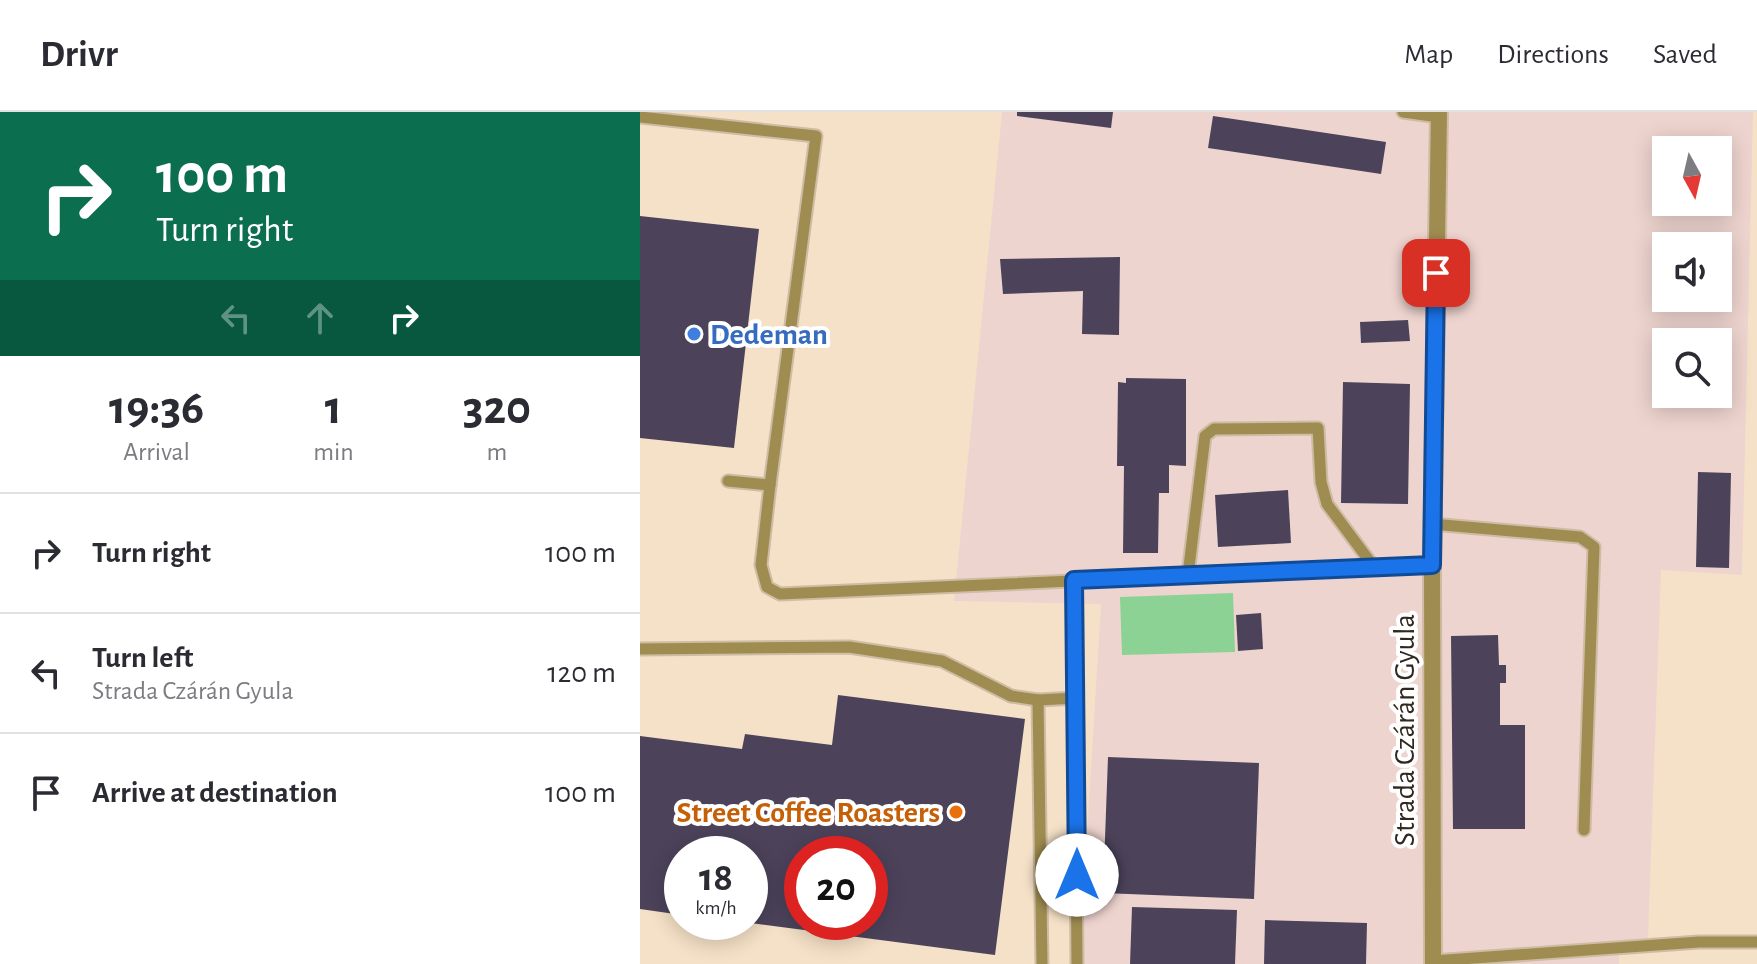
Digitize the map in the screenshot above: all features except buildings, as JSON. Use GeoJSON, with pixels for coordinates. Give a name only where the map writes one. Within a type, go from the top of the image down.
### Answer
{"type":"FeatureCollection","features":[{"type":"Feature","properties":{"kind":"street","name":"Strada Czárán Gyula"},"geometry":{"type":"LineString","coordinates":[[1433,963],[1432,524],[1439,114]]}},
{"type":"Feature","properties":{"kind":"lane"},"geometry":{"type":"LineString","coordinates":[[1403,112],[1439,114]]}},
{"type":"Feature","properties":{"kind":"lane"},"geometry":{"type":"LineString","coordinates":[[640,117],[816,136],[761,565],[767,587],[780,594],[1432,565]]}},
{"type":"Feature","properties":{"kind":"lane"},"geometry":{"type":"LineString","coordinates":[[1188,575],[1205,436],[1214,429],[1318,428],[1321,482],[1327,504],[1374,567]]}},
{"type":"Feature","properties":{"kind":"lane"},"geometry":{"type":"LineString","coordinates":[[728,481],[770,485]]}},
{"type":"Feature","properties":{"kind":"lane"},"geometry":{"type":"LineString","coordinates":[[1432,524],[1580,537],[1594,547],[1584,830]]}},
{"type":"Feature","properties":{"kind":"lane"},"geometry":{"type":"LineString","coordinates":[[1074,580],[1077,964]]}},
{"type":"Feature","properties":{"kind":"lane"},"geometry":{"type":"LineString","coordinates":[[640,649],[849,647],[942,661],[1011,696],[1038,700],[1076,698]]}},
{"type":"Feature","properties":{"kind":"lane"},"geometry":{"type":"LineString","coordinates":[[1038,700],[1042,964]]}},
{"type":"Feature","properties":{"kind":"lane"},"geometry":{"type":"LineString","coordinates":[[1433,963],[1699,942],[1757,942]]}},
{"type":"Feature","properties":{"kind":"shaded area"},"geometry":{"type":"Polygon","coordinates":[[[1002,112],[1753,112],[1742,575],[1661,570],[1648,939],[1619,941],[1619,964],[1079,964],[1101,604],[954,601],[1002,112]]]}},
{"type":"Feature","properties":{"kind":"green space"},"geometry":{"type":"Polygon","coordinates":[[[1233,593],[1235,652],[1122,655],[1120,597],[1233,593]]]}},
{"type":"Feature","properties":{"kind":"place","name":"Dedeman"},"geometry":{"type":"Point","coordinates":[694,334]}},
{"type":"Feature","properties":{"kind":"place","name":"Street Coffee Roasters"},"geometry":{"type":"Point","coordinates":[956,812]}},
{"type":"Feature","properties":{"kind":"route"},"geometry":{"type":"LineString","coordinates":[[1077,875],[1074,580],[1432,565],[1436,273]]}}]}
